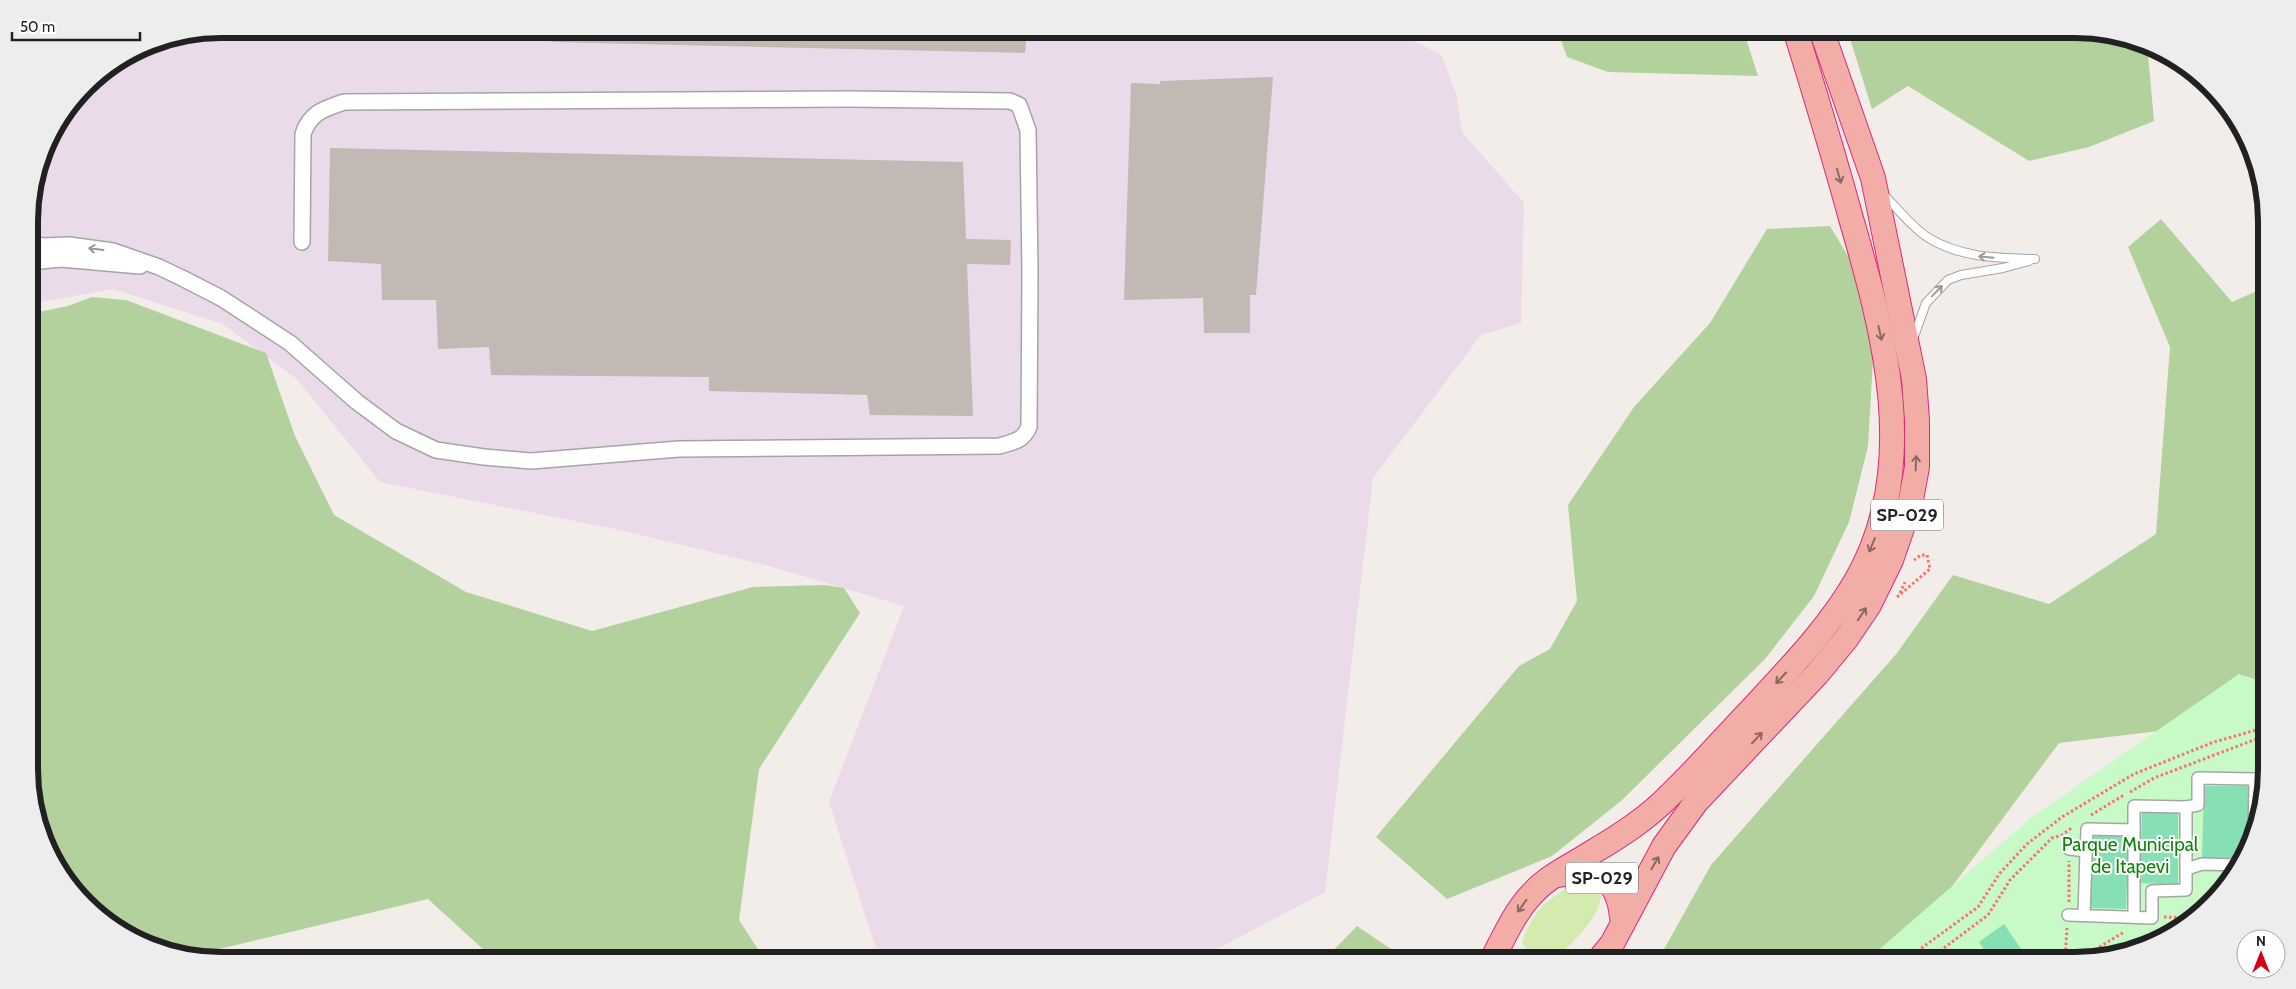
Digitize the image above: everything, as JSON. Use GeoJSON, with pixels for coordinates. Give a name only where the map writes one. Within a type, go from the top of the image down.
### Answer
{"type":"FeatureCollection","features":[{"type":"Feature","properties":{"kind":"highway"},"geometry":{"type":"LineString","coordinates":[[1785,38],[1808,113],[1832,149]]}},
{"type":"Feature","properties":{"kind":"highway","name":"SP-029"},"geometry":{"type":"LineString","coordinates":[[1501,952],[1521,906],[1533,893],[1553,876],[1631,829],[1669,796],[1798,659],[1835,613],[1857,580],[1874,542],[1885,506],[1890,475],[1893,442],[1892,401],[1862,256],[1798,38]]}},
{"type":"Feature","properties":{"kind":"highway","name":"SP-029"},"geometry":{"type":"LineString","coordinates":[[1606,952],[1661,852],[1681,821],[1696,802],[1817,674],[1846,639],[1869,605],[1891,560],[1910,505],[1917,467],[1917,420],[1914,379],[1875,187],[1824,38]]}},
{"type":"Feature","properties":{"kind":"highway","name":"SP-029"},"geometry":{"type":"LineString","coordinates":[[1553,876],[1578,872],[1596,875],[1608,883],[1618,896],[1623,921]]}},
{"type":"Feature","properties":{"kind":"street"},"geometry":{"type":"LineString","coordinates":[[38,244],[113,251],[159,267],[220,298],[290,343],[357,402],[396,431],[436,450],[531,461],[679,449],[999,446],[1014,442],[1025,436],[1029,427],[1028,130],[1019,105],[1010,102],[839,99],[344,102],[316,114],[307,123],[302,134],[302,242]]}},
{"type":"Feature","properties":{"kind":"street"},"geometry":{"type":"LineString","coordinates":[[38,261],[61,259],[159,267]]}},
{"type":"Feature","properties":{"kind":"street"},"geometry":{"type":"LineString","coordinates":[[2134,917],[2134,806],[2198,806],[2198,778],[2255,779],[2255,806]]}},
{"type":"Feature","properties":{"kind":"street"},"geometry":{"type":"LineString","coordinates":[[2068,915],[2152,918],[2152,890],[2186,890],[2186,807]]}},
{"type":"Feature","properties":{"kind":"street"},"geometry":{"type":"LineString","coordinates":[[2084,915],[2087,829],[2134,830]]}},
{"type":"Feature","properties":{"kind":"street"},"geometry":{"type":"LineString","coordinates":[[2069,849],[2086,851]]}},
{"type":"Feature","properties":{"kind":"street"},"geometry":{"type":"LineString","coordinates":[[2187,869],[2202,864],[2231,865]]}},
{"type":"Feature","properties":{"kind":"lane"},"geometry":{"type":"LineString","coordinates":[[1875,187],[1927,236],[1959,253],[1983,257],[2035,259],[2003,268],[1961,275],[1948,280],[1926,303],[1908,350]]}},
{"type":"Feature","properties":{"kind":"path"},"geometry":{"type":"LineString","coordinates":[[1907,576],[1900,593],[1930,569],[1927,556],[1920,555],[1914,558],[1911,567]]}},
{"type":"Feature","properties":{"kind":"path"},"geometry":{"type":"LineString","coordinates":[[2066,952],[2068,915],[2068,831]]}},
{"type":"Feature","properties":{"kind":"shaded area"},"geometry":{"type":"Polygon","coordinates":[[[208,38],[1409,38],[1442,56],[1456,94],[1462,132],[1524,203],[1521,323],[1481,335],[1373,478],[1325,892],[1211,952],[883,952],[875,946],[829,802],[904,606],[769,566],[620,530],[380,482],[297,379],[223,324],[113,289],[38,302],[39,196],[51,150],[75,109],[109,75],[150,51],[185,41],[208,38]]]}},
{"type":"Feature","properties":{"kind":"green space"},"geometry":{"type":"Polygon","coordinates":[[[1560,38],[1746,38],[1758,76],[1608,72],[1567,57],[1560,38]]]}},
{"type":"Feature","properties":{"kind":"green space"},"geometry":{"type":"Polygon","coordinates":[[[1850,38],[2088,38],[2111,41],[2148,52],[2154,121],[2089,147],[2029,161],[1908,86],[1872,109],[1850,38]]]}},
{"type":"Feature","properties":{"kind":"green space"},"geometry":{"type":"Polygon","coordinates":[[[2161,219],[2232,302],[2258,291],[2258,719],[2059,743],[1907,947],[1900,952],[1662,952],[1711,865],[1897,653],[1953,575],[2049,604],[2156,534],[2170,347],[2128,247],[2161,219]]]}},
{"type":"Feature","properties":{"kind":"green space"},"geometry":{"type":"Polygon","coordinates":[[[1830,226],[1866,286],[1873,359],[1868,446],[1849,522],[1814,596],[1765,659],[1621,801],[1552,856],[1447,899],[1376,837],[1519,666],[1550,649],[1577,601],[1568,505],[1634,407],[1710,323],[1767,229],[1830,226]]]}},
{"type":"Feature","properties":{"kind":"green space"},"geometry":{"type":"Polygon","coordinates":[[[92,297],[126,300],[266,353],[295,436],[334,515],[466,592],[592,631],[753,587],[825,585],[844,588],[860,613],[759,769],[739,920],[760,952],[486,952],[428,899],[210,951],[185,948],[150,938],[119,921],[91,898],[68,870],[51,839],[41,804],[38,781],[38,312],[68,306],[92,297]]]}},
{"type":"Feature","properties":{"kind":"green space","name":"Parque Municipal de Itapevi"},"geometry":{"type":"Polygon","coordinates":[[[2239,674],[2258,680],[2258,781],[2249,827],[2240,850],[2221,880],[2187,914],[2146,938],[2100,950],[2076,952],[1876,952],[2032,817],[2239,674]]]}},
{"type":"Feature","properties":{"kind":"green space"},"geometry":{"type":"Polygon","coordinates":[[[2204,786],[2250,786],[2249,826],[2234,860],[2202,858],[2204,786]]]}},
{"type":"Feature","properties":{"kind":"green space"},"geometry":{"type":"Polygon","coordinates":[[[2142,811],[2178,811],[2178,885],[2140,883],[2142,811]]]}},
{"type":"Feature","properties":{"kind":"green space"},"geometry":{"type":"Polygon","coordinates":[[[2091,836],[2129,836],[2126,909],[2090,908],[2091,836]]]}},
{"type":"Feature","properties":{"kind":"green space"},"geometry":{"type":"Polygon","coordinates":[[[1583,882],[1594,888],[1601,896],[1599,906],[1589,923],[1561,952],[1528,952],[1522,943],[1531,922],[1553,897],[1583,882]]]}},
{"type":"Feature","properties":{"kind":"green space"},"geometry":{"type":"Polygon","coordinates":[[[2004,924],[2023,952],[1986,952],[1979,942],[2004,924]]]}},
{"type":"Feature","properties":{"kind":"green space"},"geometry":{"type":"Polygon","coordinates":[[[1357,926],[1395,952],[1332,952],[1357,926]]]}},
{"type":"Feature","properties":{"kind":"building"},"geometry":{"type":"Polygon","coordinates":[[[552,38],[1026,38],[1025,53],[551,42],[552,38]]]}},
{"type":"Feature","properties":{"kind":"building"},"geometry":{"type":"Polygon","coordinates":[[[1273,77],[1256,295],[1250,295],[1250,333],[1204,333],[1203,298],[1124,300],[1131,83],[1160,84],[1160,81],[1273,77]]]}},
{"type":"Feature","properties":{"kind":"building"},"geometry":{"type":"Polygon","coordinates":[[[330,148],[963,162],[966,239],[1011,240],[1010,265],[967,264],[973,416],[870,415],[867,395],[709,391],[709,377],[491,375],[489,347],[438,349],[436,300],[382,300],[381,264],[328,261],[330,148]]]}}]}
